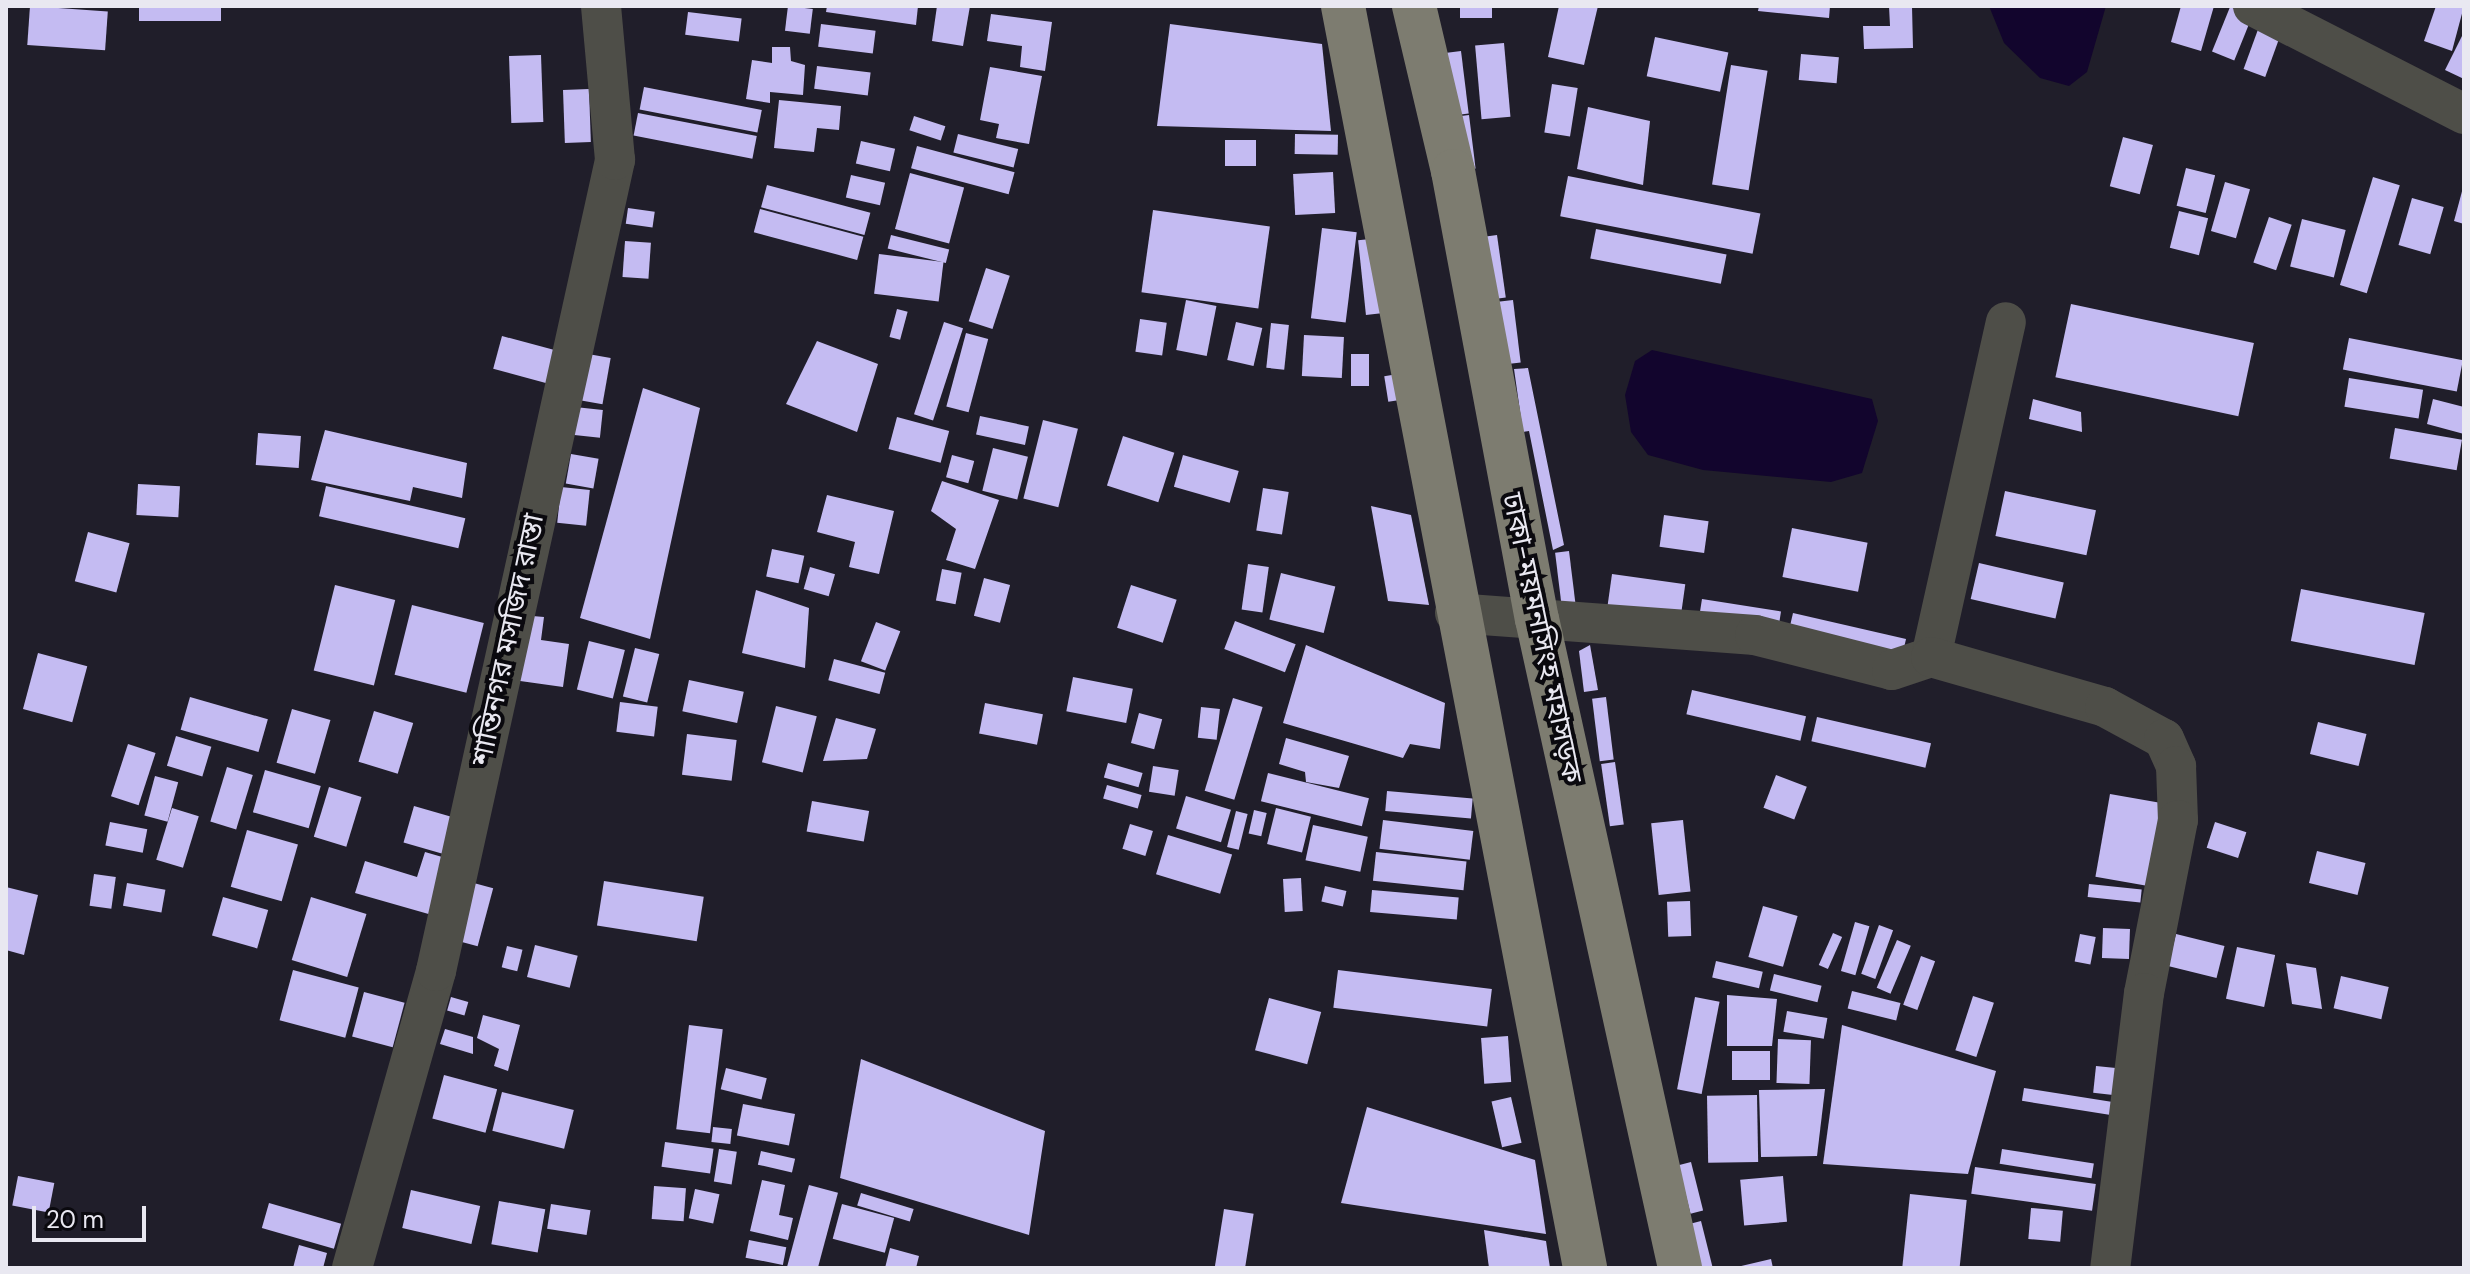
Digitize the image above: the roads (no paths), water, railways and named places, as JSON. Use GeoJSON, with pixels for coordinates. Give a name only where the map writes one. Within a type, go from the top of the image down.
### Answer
{"type":"FeatureCollection","features":[{"type":"Feature","properties":{"kind":"main road"},"geometry":{"type":"LineString","coordinates":[[1343,6],[1455,613],[1585,1268]]}},
{"type":"Feature","properties":{"kind":"main road","name":"ঢাকা-ময়মনসিংহ মহাসড়ক"},"geometry":{"type":"LineString","coordinates":[[1414,6],[1453,171],[1537,619],[1680,1268]]}},
{"type":"Feature","properties":{"kind":"street","name":"শান্তিনগর মসজিদ রাস্তা"},"geometry":{"type":"LineString","coordinates":[[352,1268],[436,971],[615,160],[601,6]]}},
{"type":"Feature","properties":{"kind":"street"},"geometry":{"type":"LineString","coordinates":[[2253,6],[2464,114]]}},
{"type":"Feature","properties":{"kind":"street"},"geometry":{"type":"LineString","coordinates":[[1931,657],[2006,322]]}},
{"type":"Feature","properties":{"kind":"street"},"geometry":{"type":"LineString","coordinates":[[1455,613],[1755,635],[1892,670],[1931,657],[2105,707],[2164,739],[2176,766],[2178,820],[2144,993],[2110,1268]]}}]}
